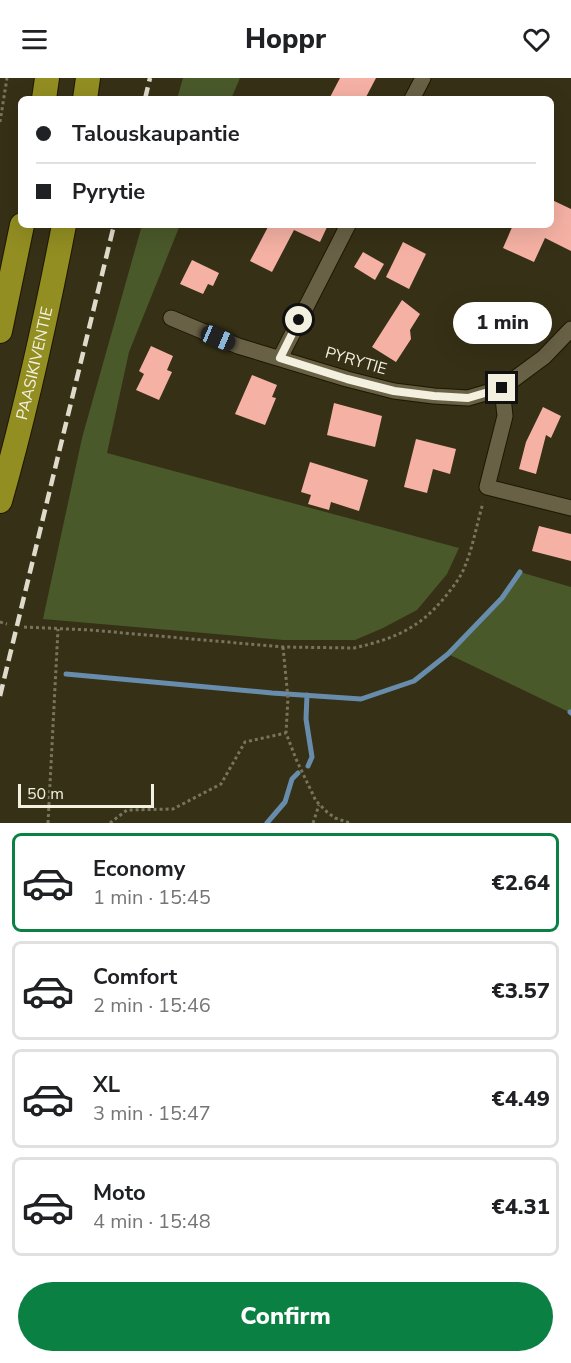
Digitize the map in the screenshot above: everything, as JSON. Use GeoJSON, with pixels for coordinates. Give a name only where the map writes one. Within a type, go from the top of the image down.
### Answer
{"type":"FeatureCollection","features":[{"type":"Feature","properties":{"kind":"highway"},"geometry":{"type":"LineString","coordinates":[[44,96],[47,78]]}},
{"type":"Feature","properties":{"kind":"highway"},"geometry":{"type":"LineString","coordinates":[[85,96],[88,78]]}},
{"type":"Feature","properties":{"kind":"highway"},"geometry":{"type":"LineString","coordinates":[[0,331],[21,228]]}},
{"type":"Feature","properties":{"kind":"highway","name":"PAASIKIVENTIE"},"geometry":{"type":"LineString","coordinates":[[0,501],[25,407],[63,228]]}},
{"type":"Feature","properties":{"kind":"street"},"geometry":{"type":"LineString","coordinates":[[414,96],[423,78]]}},
{"type":"Feature","properties":{"kind":"street"},"geometry":{"type":"LineString","coordinates":[[280,358],[346,228]]}},
{"type":"Feature","properties":{"kind":"street","name":"PYRYTIE"},"geometry":{"type":"LineString","coordinates":[[171,318],[238,346],[394,391],[468,398],[502,388]]}},
{"type":"Feature","properties":{"kind":"street"},"geometry":{"type":"LineString","coordinates":[[571,329],[544,357],[502,388],[505,416],[487,487],[571,508]]}},
{"type":"Feature","properties":{"kind":"path"},"geometry":{"type":"LineString","coordinates":[[0,122],[7,78]]}},
{"type":"Feature","properties":{"kind":"path"},"geometry":{"type":"LineString","coordinates":[[24,627],[101,631],[283,647],[354,648],[396,636],[427,617],[450,591],[465,566],[487,487]]}},
{"type":"Feature","properties":{"kind":"path"},"geometry":{"type":"LineString","coordinates":[[0,622],[7,624]]}},
{"type":"Feature","properties":{"kind":"path"},"geometry":{"type":"LineString","coordinates":[[48,823],[58,629]]}},
{"type":"Feature","properties":{"kind":"path"},"geometry":{"type":"LineString","coordinates":[[283,647],[288,698],[286,733],[316,801],[335,818],[350,823]]}},
{"type":"Feature","properties":{"kind":"path"},"geometry":{"type":"LineString","coordinates":[[111,823],[128,810],[173,809],[221,784],[245,742],[286,733]]}},
{"type":"Feature","properties":{"kind":"path"},"geometry":{"type":"LineString","coordinates":[[313,823],[319,805]]}},
{"type":"Feature","properties":{"kind":"green space"},"geometry":{"type":"Polygon","coordinates":[[[183,78],[240,78],[232,96],[178,96],[183,78]]]}},
{"type":"Feature","properties":{"kind":"green space"},"geometry":{"type":"Polygon","coordinates":[[[141,228],[179,228],[129,352],[107,453],[459,548],[447,574],[417,610],[355,640],[284,640],[43,619],[82,438],[141,228]]]}},
{"type":"Feature","properties":{"kind":"green space"},"geometry":{"type":"Polygon","coordinates":[[[520,572],[571,587],[571,713],[448,654],[502,598],[520,572]]]}},
{"type":"Feature","properties":{"kind":"building"},"geometry":{"type":"Polygon","coordinates":[[[340,78],[376,78],[367,96],[331,96],[340,78]]]}},
{"type":"Feature","properties":{"kind":"building"},"geometry":{"type":"Polygon","coordinates":[[[554,201],[571,209],[571,251],[545,238],[534,262],[503,248],[512,228],[554,228],[554,201]]]}},
{"type":"Feature","properties":{"kind":"building"},"geometry":{"type":"Polygon","coordinates":[[[267,228],[327,228],[320,242],[294,230],[272,272],[250,261],[267,228]]]}},
{"type":"Feature","properties":{"kind":"building"},"geometry":{"type":"Polygon","coordinates":[[[403,242],[426,254],[409,289],[386,277],[403,242]]]}},
{"type":"Feature","properties":{"kind":"building"},"geometry":{"type":"Polygon","coordinates":[[[363,252],[384,264],[375,280],[354,267],[363,252]]]}},
{"type":"Feature","properties":{"kind":"building"},"geometry":{"type":"Polygon","coordinates":[[[192,260],[219,273],[213,286],[208,284],[203,294],[180,284],[192,260]]]}},
{"type":"Feature","properties":{"kind":"building"},"geometry":{"type":"Polygon","coordinates":[[[402,300],[420,314],[410,330],[411,339],[396,362],[372,347],[402,300]]]}},
{"type":"Feature","properties":{"kind":"building"},"geometry":{"type":"Polygon","coordinates":[[[518,304],[539,314],[528,338],[506,328],[518,304]]]}},
{"type":"Feature","properties":{"kind":"building"},"geometry":{"type":"Polygon","coordinates":[[[151,346],[173,356],[167,370],[172,372],[159,400],[136,390],[144,374],[139,371],[151,346]]]}},
{"type":"Feature","properties":{"kind":"building"},"geometry":{"type":"Polygon","coordinates":[[[252,375],[277,385],[272,397],[276,398],[265,425],[235,414],[252,375]]]}},
{"type":"Feature","properties":{"kind":"building"},"geometry":{"type":"Polygon","coordinates":[[[334,403],[382,416],[375,447],[327,435],[334,403]]]}},
{"type":"Feature","properties":{"kind":"building"},"geometry":{"type":"Polygon","coordinates":[[[543,407],[561,416],[551,438],[546,435],[536,474],[519,469],[526,442],[543,407]]]}},
{"type":"Feature","properties":{"kind":"building"},"geometry":{"type":"Polygon","coordinates":[[[416,439],[456,449],[450,474],[433,469],[427,493],[404,487],[416,439]]]}},
{"type":"Feature","properties":{"kind":"building"},"geometry":{"type":"Polygon","coordinates":[[[310,462],[368,480],[359,511],[331,502],[329,510],[308,504],[311,495],[301,492],[310,462]]]}},
{"type":"Feature","properties":{"kind":"building"},"geometry":{"type":"Polygon","coordinates":[[[539,526],[571,534],[571,561],[532,551],[539,526]]]}},
{"type":"Feature","properties":{"kind":"waterway"},"geometry":{"type":"LineString","coordinates":[[66,674],[361,699],[414,681],[448,654],[502,598],[520,572]]}},
{"type":"Feature","properties":{"kind":"waterway"},"geometry":{"type":"LineString","coordinates":[[307,695],[306,719],[312,757],[308,766]]}},
{"type":"Feature","properties":{"kind":"waterway"},"geometry":{"type":"LineString","coordinates":[[267,823],[285,802],[292,779],[298,773]]}},
{"type":"Feature","properties":{"kind":"railway"},"geometry":{"type":"LineString","coordinates":[[146,96],[150,78]]}},
{"type":"Feature","properties":{"kind":"railway"},"geometry":{"type":"LineString","coordinates":[[0,696],[113,228]]}},
{"type":"Feature","properties":{"kind":"route"},"geometry":{"type":"LineString","coordinates":[[299,320],[280,358],[394,391],[468,398],[502,388]]}}]}
